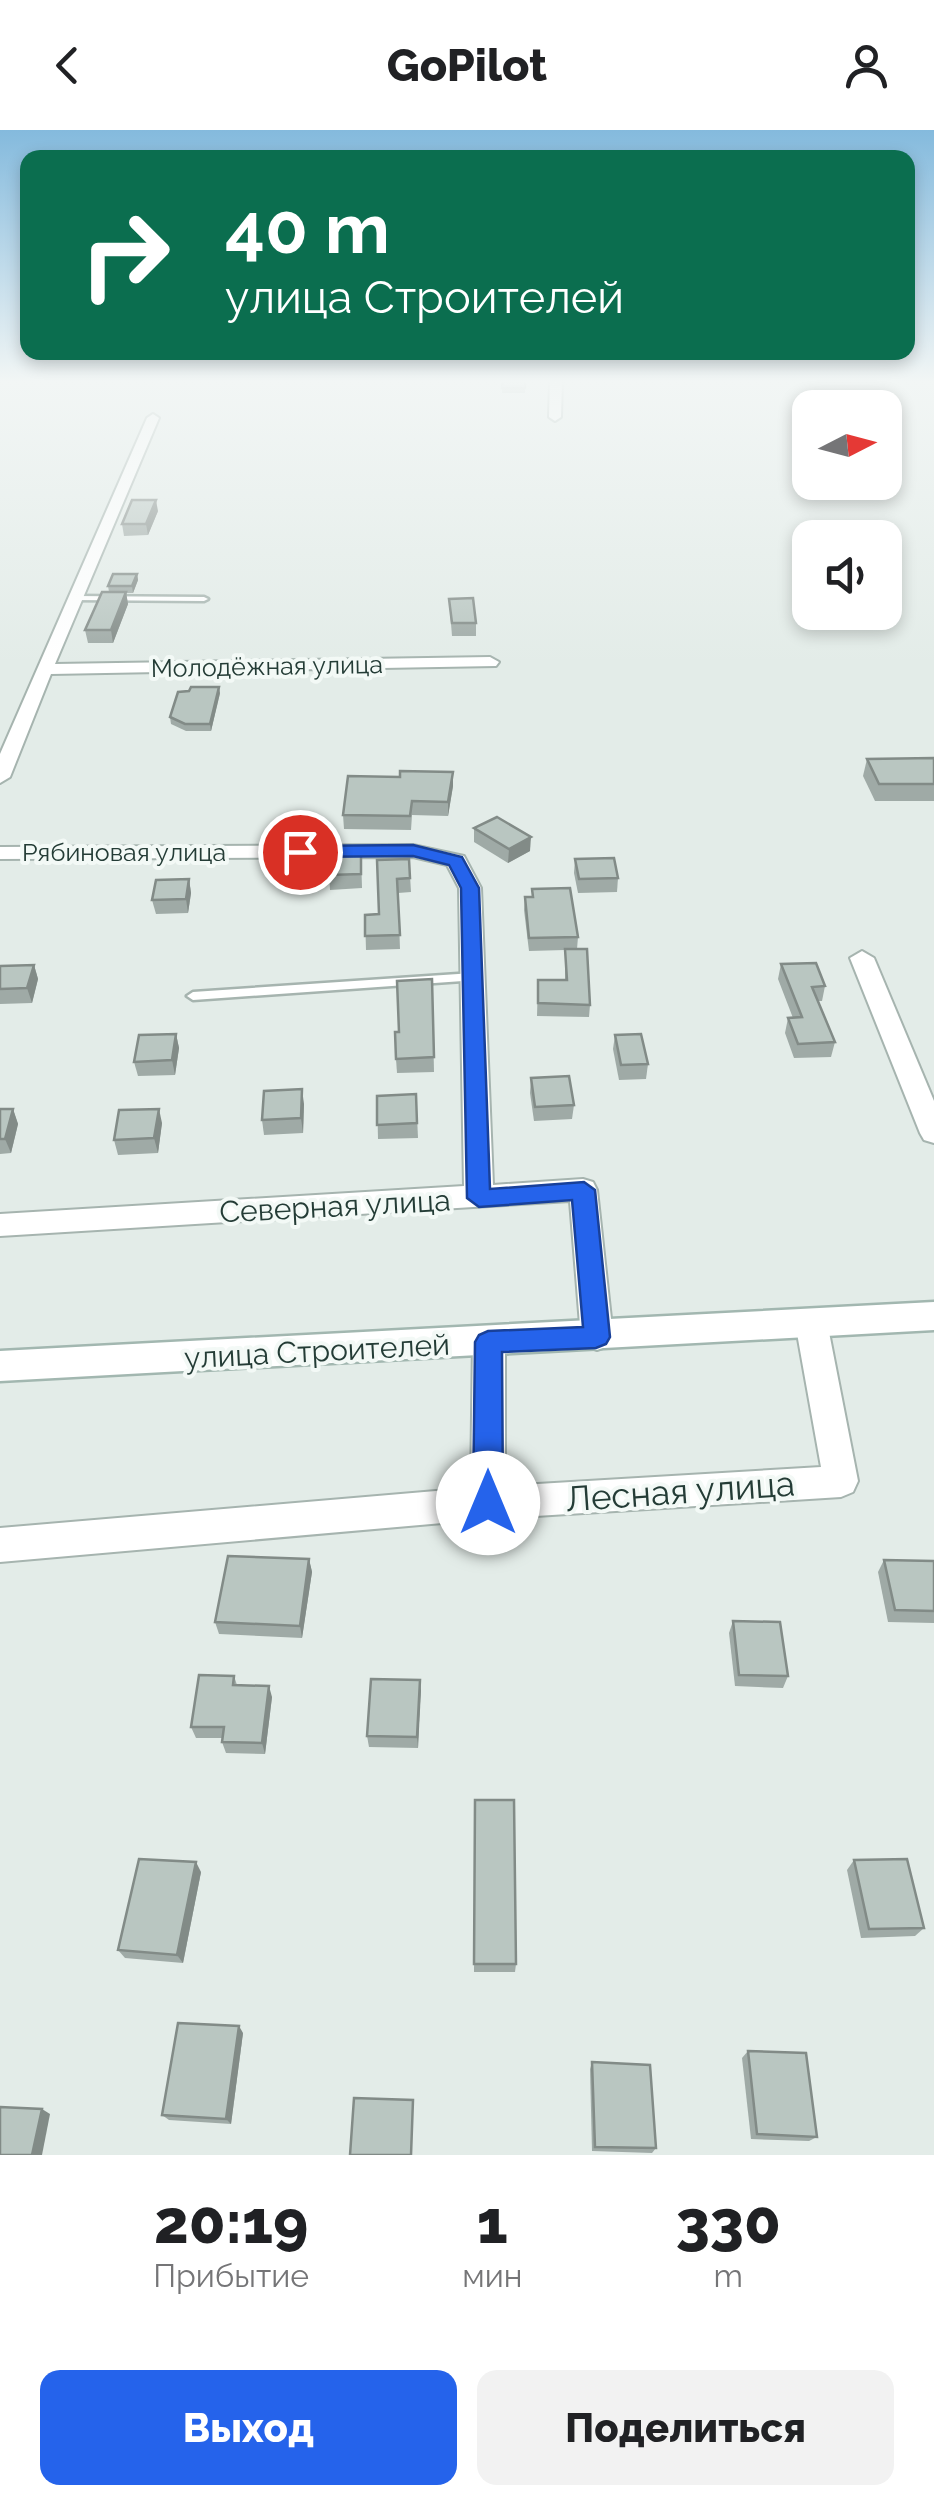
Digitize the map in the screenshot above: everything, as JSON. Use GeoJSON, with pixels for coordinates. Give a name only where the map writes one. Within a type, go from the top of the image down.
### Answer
{"type":"FeatureCollection","features":[{"type":"Feature","properties":{"kind":"main road","name":"улица Строителей"},"geometry":{"type":"LineString","coordinates":[[0,1366],[934,1316]]}},
{"type":"Feature","properties":{"kind":"street"},"geometry":{"type":"LineString","coordinates":[[0,777],[128,476]]}},
{"type":"Feature","properties":{"kind":"street","name":"Молодёжная улица"},"geometry":{"type":"LineString","coordinates":[[44,669],[490,662]]}},
{"type":"Feature","properties":{"kind":"street","name":"Рябиновая улица"},"geometry":{"type":"LineString","coordinates":[[0,853],[413,851],[456,861],[470,888],[473,977]]}},
{"type":"Feature","properties":{"kind":"street"},"geometry":{"type":"LineString","coordinates":[[862,958],[934,1133]]}},
{"type":"Feature","properties":{"kind":"street"},"geometry":{"type":"LineString","coordinates":[[473,977],[479,1198]]}},
{"type":"Feature","properties":{"kind":"street","name":"Северная улица"},"geometry":{"type":"LineString","coordinates":[[0,1226],[584,1190],[596,1337]]}},
{"type":"Feature","properties":{"kind":"street","name":"Лесная улица"},"geometry":{"type":"LineString","coordinates":[[0,1545],[488,1503],[841,1481],[811,1322]]}},
{"type":"Feature","properties":{"kind":"street"},"geometry":{"type":"LineString","coordinates":[[488,1342],[488,1503]]}},
{"type":"Feature","properties":{"kind":"lane"},"geometry":{"type":"LineString","coordinates":[[74,598],[204,599]]}},
{"type":"Feature","properties":{"kind":"lane"},"geometry":{"type":"LineString","coordinates":[[193,996],[473,977]]}},
{"type":"Feature","properties":{"kind":"building"},"geometry":{"type":"Polygon","coordinates":[[[132,500],[156,500],[146,524],[122,524],[132,500]]]}},
{"type":"Feature","properties":{"kind":"building"},"geometry":{"type":"Polygon","coordinates":[[[113,574],[137,574],[132,586],[108,586],[113,574]]]}},
{"type":"Feature","properties":{"kind":"building"},"geometry":{"type":"Polygon","coordinates":[[[102,592],[126,592],[111,630],[85,630],[102,592]]]}},
{"type":"Feature","properties":{"kind":"building"},"geometry":{"type":"Polygon","coordinates":[[[473,598],[476,623],[452,623],[449,599],[473,598]]]}},
{"type":"Feature","properties":{"kind":"building"},"geometry":{"type":"Polygon","coordinates":[[[191,687],[219,687],[210,724],[185,724],[170,717],[178,692],[189,691],[191,687]]]}},
{"type":"Feature","properties":{"kind":"building"},"geometry":{"type":"Polygon","coordinates":[[[934,758],[934,784],[879,784],[867,759],[934,758]]]}},
{"type":"Feature","properties":{"kind":"building"},"geometry":{"type":"Polygon","coordinates":[[[400,771],[453,772],[448,802],[412,801],[410,816],[343,815],[348,776],[400,777],[400,771]]]}},
{"type":"Feature","properties":{"kind":"building"},"geometry":{"type":"Polygon","coordinates":[[[497,817],[531,837],[509,849],[474,828],[497,817]]]}},
{"type":"Feature","properties":{"kind":"building"},"geometry":{"type":"Polygon","coordinates":[[[361,855],[361,874],[329,875],[329,856],[361,855]]]}},
{"type":"Feature","properties":{"kind":"building"},"geometry":{"type":"Polygon","coordinates":[[[614,858],[618,878],[579,879],[575,859],[614,858]]]}},
{"type":"Feature","properties":{"kind":"building"},"geometry":{"type":"Polygon","coordinates":[[[409,859],[410,878],[397,879],[400,935],[365,936],[365,915],[379,914],[377,860],[409,859]]]}},
{"type":"Feature","properties":{"kind":"building"},"geometry":{"type":"Polygon","coordinates":[[[189,879],[186,899],[152,900],[156,880],[189,879]]]}},
{"type":"Feature","properties":{"kind":"building"},"geometry":{"type":"Polygon","coordinates":[[[570,888],[578,937],[529,938],[525,897],[533,897],[532,889],[570,888]]]}},
{"type":"Feature","properties":{"kind":"building"},"geometry":{"type":"Polygon","coordinates":[[[565,949],[587,949],[590,1005],[538,1003],[538,980],[567,980],[565,949]]]}},
{"type":"Feature","properties":{"kind":"building"},"geometry":{"type":"Polygon","coordinates":[[[816,963],[825,986],[812,987],[835,1042],[798,1044],[788,1018],[802,1017],[781,964],[816,963]]]}},
{"type":"Feature","properties":{"kind":"building"},"geometry":{"type":"Polygon","coordinates":[[[34,965],[27,988],[0,989],[0,966],[34,965]]]}},
{"type":"Feature","properties":{"kind":"building"},"geometry":{"type":"Polygon","coordinates":[[[432,979],[434,1057],[396,1059],[397,981],[432,979]]]}},
{"type":"Feature","properties":{"kind":"building"},"geometry":{"type":"Polygon","coordinates":[[[176,1034],[172,1060],[134,1062],[139,1035],[176,1034]]]}},
{"type":"Feature","properties":{"kind":"building"},"geometry":{"type":"Polygon","coordinates":[[[641,1034],[648,1064],[621,1065],[615,1035],[641,1034]]]}},
{"type":"Feature","properties":{"kind":"building"},"geometry":{"type":"Polygon","coordinates":[[[569,1076],[574,1105],[535,1107],[531,1078],[569,1076]]]}},
{"type":"Feature","properties":{"kind":"building"},"geometry":{"type":"Polygon","coordinates":[[[302,1089],[301,1118],[262,1120],[264,1091],[302,1089]]]}},
{"type":"Feature","properties":{"kind":"building"},"geometry":{"type":"Polygon","coordinates":[[[416,1094],[417,1123],[377,1125],[377,1096],[416,1094]]]}},
{"type":"Feature","properties":{"kind":"building"},"geometry":{"type":"Polygon","coordinates":[[[0,1109],[13,1109],[5,1139],[0,1139],[0,1109]]]}},
{"type":"Feature","properties":{"kind":"building"},"geometry":{"type":"Polygon","coordinates":[[[159,1109],[154,1138],[114,1140],[119,1110],[159,1109]]]}},
{"type":"Feature","properties":{"kind":"building"},"geometry":{"type":"Polygon","coordinates":[[[228,1556],[309,1559],[300,1626],[215,1622],[228,1556]]]}},
{"type":"Feature","properties":{"kind":"building"},"geometry":{"type":"Polygon","coordinates":[[[884,1560],[934,1561],[934,1611],[895,1610],[884,1560]]]}},
{"type":"Feature","properties":{"kind":"building"},"geometry":{"type":"Polygon","coordinates":[[[733,1621],[780,1622],[788,1676],[739,1675],[733,1621]]]}},
{"type":"Feature","properties":{"kind":"building"},"geometry":{"type":"Polygon","coordinates":[[[199,1675],[234,1676],[233,1685],[269,1686],[262,1743],[222,1742],[224,1727],[191,1727],[199,1675]]]}},
{"type":"Feature","properties":{"kind":"building"},"geometry":{"type":"Polygon","coordinates":[[[371,1679],[420,1680],[417,1737],[367,1736],[371,1679]]]}},
{"type":"Feature","properties":{"kind":"building"},"geometry":{"type":"Polygon","coordinates":[[[475,1800],[514,1800],[516,1964],[474,1964],[475,1800]]]}},
{"type":"Feature","properties":{"kind":"building"},"geometry":{"type":"Polygon","coordinates":[[[139,1859],[196,1862],[177,1955],[118,1950],[139,1859]]]}},
{"type":"Feature","properties":{"kind":"building"},"geometry":{"type":"Polygon","coordinates":[[[907,1859],[924,1928],[869,1929],[854,1860],[907,1859]]]}},
{"type":"Feature","properties":{"kind":"building"},"geometry":{"type":"Polygon","coordinates":[[[178,2023],[239,2026],[226,2119],[162,2115],[178,2023]]]}},
{"type":"Feature","properties":{"kind":"building"},"geometry":{"type":"Polygon","coordinates":[[[748,2051],[806,2053],[817,2137],[757,2134],[748,2051]]]}},
{"type":"Feature","properties":{"kind":"building"},"geometry":{"type":"Polygon","coordinates":[[[592,2062],[650,2065],[656,2148],[595,2147],[592,2062]]]}},
{"type":"Feature","properties":{"kind":"building"},"geometry":{"type":"Polygon","coordinates":[[[354,2098],[413,2100],[411,2155],[350,2155],[354,2098]]]}},
{"type":"Feature","properties":{"kind":"building"},"geometry":{"type":"Polygon","coordinates":[[[0,2107],[42,2109],[32,2155],[0,2155],[0,2107]]]}},
{"type":"Feature","properties":{"kind":"route"},"geometry":{"type":"LineString","coordinates":[[300,852],[413,851],[456,861],[470,888],[479,1198],[584,1190],[596,1337],[488,1342],[488,1503]]}}]}
